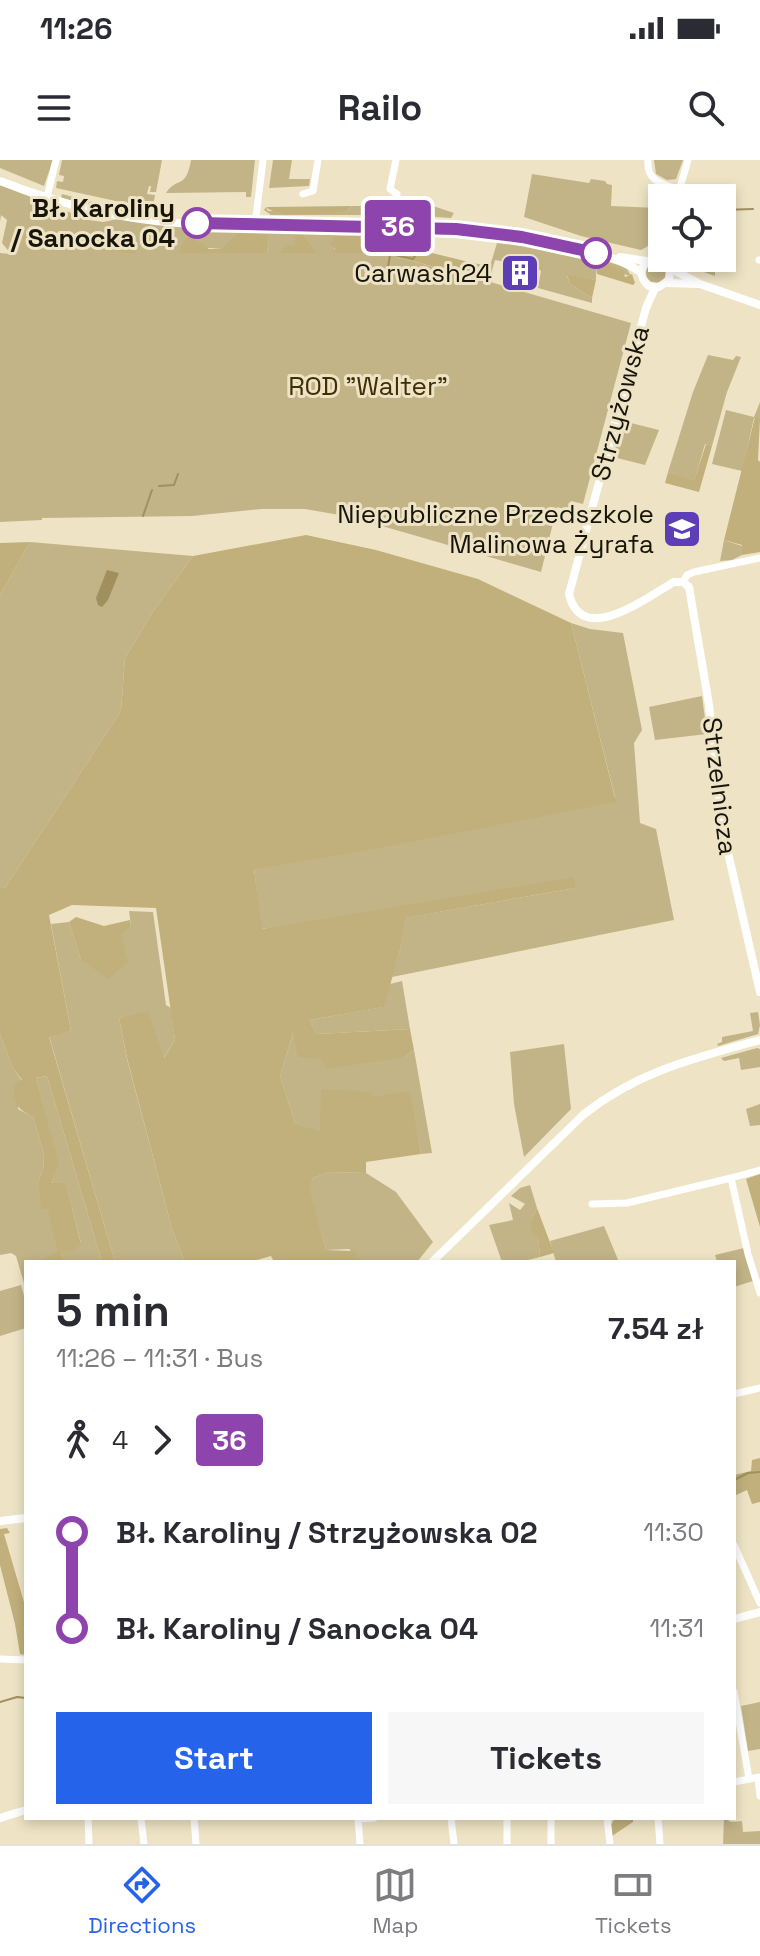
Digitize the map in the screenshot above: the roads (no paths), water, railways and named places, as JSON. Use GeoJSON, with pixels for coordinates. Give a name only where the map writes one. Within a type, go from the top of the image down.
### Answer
{"type":"FeatureCollection","features":[{"type":"Feature","properties":{"kind":"street"},"geometry":{"type":"LineString","coordinates":[[47,197],[56,160]]}},
{"type":"Feature","properties":{"kind":"street"},"geometry":{"type":"LineString","coordinates":[[255,225],[263,160]]}},
{"type":"Feature","properties":{"kind":"street"},"geometry":{"type":"LineString","coordinates":[[303,194],[313,191],[318,160]]}},
{"type":"Feature","properties":{"kind":"street"},"geometry":{"type":"LineString","coordinates":[[396,160],[390,189],[397,194]]}},
{"type":"Feature","properties":{"kind":"street"},"geometry":{"type":"LineString","coordinates":[[648,160],[647,170],[662,184]]}},
{"type":"Feature","properties":{"kind":"street"},"geometry":{"type":"LineString","coordinates":[[681,184],[688,160]]}},
{"type":"Feature","properties":{"kind":"street"},"geometry":{"type":"LineString","coordinates":[[0,181],[104,212],[150,220],[456,229],[545,241],[611,257],[648,260]]}},
{"type":"Feature","properties":{"kind":"street"},"geometry":{"type":"LineString","coordinates":[[611,257],[641,272],[651,286],[700,284]]}},
{"type":"Feature","properties":{"kind":"street"},"geometry":{"type":"LineString","coordinates":[[641,272],[648,263]]}},
{"type":"Feature","properties":{"kind":"street"},"geometry":{"type":"LineString","coordinates":[[666,283],[669,272]]}},
{"type":"Feature","properties":{"kind":"street"},"geometry":{"type":"LineString","coordinates":[[681,272],[700,284],[760,305]]}},
{"type":"Feature","properties":{"kind":"street","name":"Strzyżowska"},"geometry":{"type":"LineString","coordinates":[[651,286],[569,589],[570,598],[576,610],[589,618],[600,619],[674,582],[683,582]]}},
{"type":"Feature","properties":{"kind":"street"},"geometry":{"type":"LineString","coordinates":[[683,582],[687,575],[694,572],[760,558]]}},
{"type":"Feature","properties":{"kind":"street","name":"Strzelnicza"},"geometry":{"type":"LineString","coordinates":[[683,582],[690,590],[708,694],[723,831],[760,992]]}},
{"type":"Feature","properties":{"kind":"street"},"geometry":{"type":"LineString","coordinates":[[444,1258],[583,1115],[612,1093],[652,1072],[760,1040]]}},
{"type":"Feature","properties":{"kind":"street"},"geometry":{"type":"LineString","coordinates":[[592,1204],[627,1203],[760,1170]]}},
{"type":"Feature","properties":{"kind":"street"},"geometry":{"type":"LineString","coordinates":[[731,1178],[760,1293]]}},
{"type":"Feature","properties":{"kind":"street"},"geometry":{"type":"LineString","coordinates":[[736,1394],[760,1388]]}},
{"type":"Feature","properties":{"kind":"street"},"geometry":{"type":"LineString","coordinates":[[0,1521],[24,1518]]}},
{"type":"Feature","properties":{"kind":"street"},"geometry":{"type":"LineString","coordinates":[[736,1549],[760,1603]]}},
{"type":"Feature","properties":{"kind":"street"},"geometry":{"type":"LineString","coordinates":[[736,1618],[760,1612]]}},
{"type":"Feature","properties":{"kind":"street"},"geometry":{"type":"LineString","coordinates":[[0,1659],[24,1660]]}},
{"type":"Feature","properties":{"kind":"street"},"geometry":{"type":"LineString","coordinates":[[736,1700],[760,1796]]}},
{"type":"Feature","properties":{"kind":"street"},"geometry":{"type":"LineString","coordinates":[[736,1782],[756,1778]]}},
{"type":"Feature","properties":{"kind":"street"},"geometry":{"type":"LineString","coordinates":[[0,1818],[24,1811]]}},
{"type":"Feature","properties":{"kind":"street"},"geometry":{"type":"LineString","coordinates":[[88,1820],[89,1844]]}},
{"type":"Feature","properties":{"kind":"street"},"geometry":{"type":"LineString","coordinates":[[141,1820],[144,1844]]}},
{"type":"Feature","properties":{"kind":"street"},"geometry":{"type":"LineString","coordinates":[[194,1820],[196,1844]]}},
{"type":"Feature","properties":{"kind":"street"},"geometry":{"type":"LineString","coordinates":[[358,1820],[360,1844]]}},
{"type":"Feature","properties":{"kind":"street"},"geometry":{"type":"LineString","coordinates":[[451,1820],[454,1844]]}},
{"type":"Feature","properties":{"kind":"street"},"geometry":{"type":"LineString","coordinates":[[507,1820],[507,1844]]}},
{"type":"Feature","properties":{"kind":"street"},"geometry":{"type":"LineString","coordinates":[[551,1820],[551,1844]]}},
{"type":"Feature","properties":{"kind":"street"},"geometry":{"type":"LineString","coordinates":[[607,1820],[610,1844]]}},
{"type":"Feature","properties":{"kind":"street"},"geometry":{"type":"LineString","coordinates":[[658,1820],[660,1844]]}},
{"type":"Feature","properties":{"kind":"waterway"},"geometry":{"type":"LineString","coordinates":[[736,210],[753,209]]}},
{"type":"Feature","properties":{"kind":"waterway"},"geometry":{"type":"LineString","coordinates":[[420,249],[432,236]]}},
{"type":"Feature","properties":{"kind":"waterway"},"geometry":{"type":"LineString","coordinates":[[390,254],[413,259],[419,250]]}},
{"type":"Feature","properties":{"kind":"waterway"},"geometry":{"type":"LineString","coordinates":[[387,273],[390,255]]}},
{"type":"Feature","properties":{"kind":"waterway"},"geometry":{"type":"LineString","coordinates":[[159,486],[174,485],[178,474]]}},
{"type":"Feature","properties":{"kind":"waterway"},"geometry":{"type":"LineString","coordinates":[[143,516],[152,490]]}},
{"type":"Feature","properties":{"kind":"waterway"},"geometry":{"type":"LineString","coordinates":[[736,1479],[760,1472]]}},
{"type":"Feature","properties":{"kind":"waterway"},"geometry":{"type":"LineString","coordinates":[[0,1702],[24,1698]]}},
{"type":"Feature","properties":{"kind":"place","name":"Bł. Karoliny / Sanocka 04"},"geometry":{"type":"Point","coordinates":[197,223]}},
{"type":"Feature","properties":{"kind":"place","name":"Carwash24"},"geometry":{"type":"Point","coordinates":[520,273]}},
{"type":"Feature","properties":{"kind":"place","name":"Niepubliczne Przedszkole Malinowa Żyrafa"},"geometry":{"type":"Point","coordinates":[682,529]}},
{"type":"Feature","properties":{"kind":"park label","name":"ROD \"Walter\""},"geometry":{"type":"Point","coordinates":[368,386]}}]}
